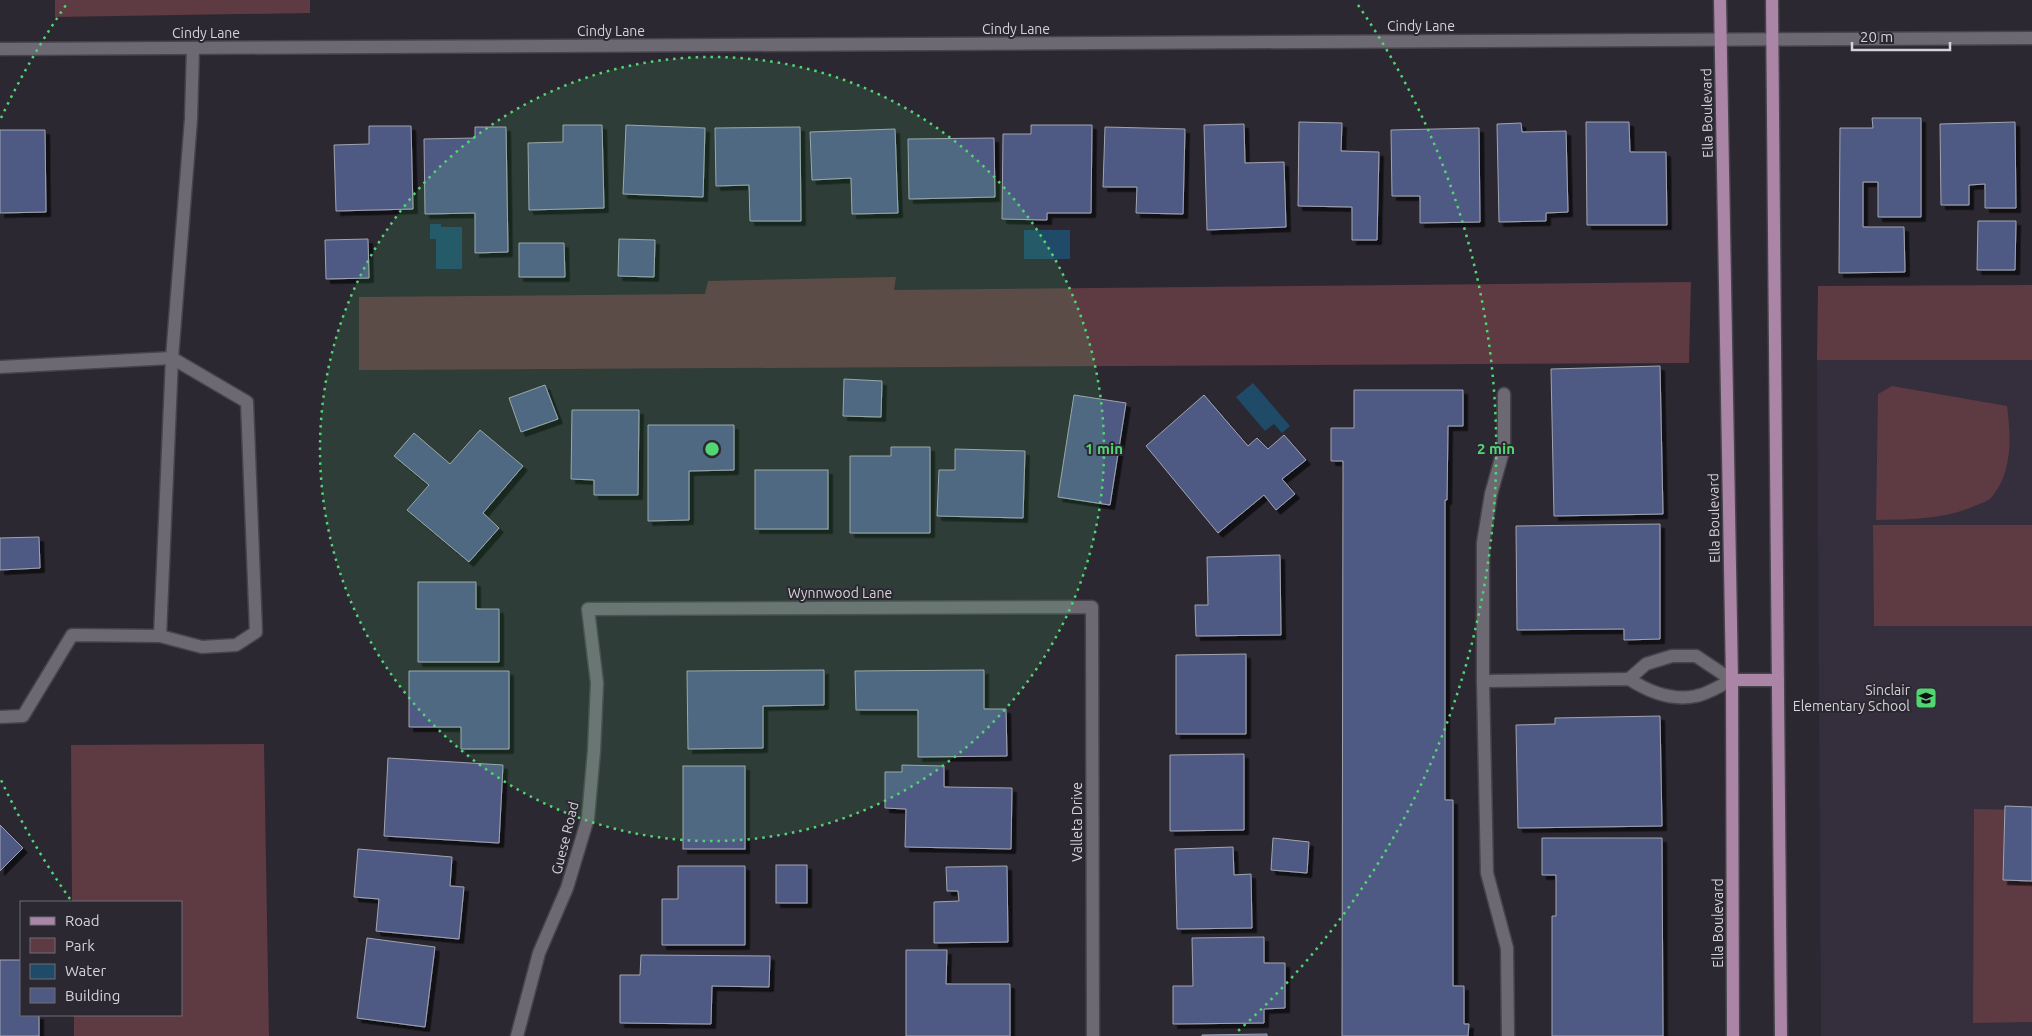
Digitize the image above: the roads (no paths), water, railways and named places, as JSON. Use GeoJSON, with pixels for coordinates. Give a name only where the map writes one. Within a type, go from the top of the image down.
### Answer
{"type":"FeatureCollection","features":[{"type":"Feature","properties":{"kind":"main road","name":"Ella Boulevard"},"geometry":{"type":"LineString","coordinates":[[1720,0],[1732,680],[1733,1036]]}},
{"type":"Feature","properties":{"kind":"main road"},"geometry":{"type":"LineString","coordinates":[[1772,0],[1781,1036]]}},
{"type":"Feature","properties":{"kind":"main road"},"geometry":{"type":"LineString","coordinates":[[1732,680],[1778,680]]}},
{"type":"Feature","properties":{"kind":"street","name":"Cindy Lane"},"geometry":{"type":"LineString","coordinates":[[0,49],[2032,38]]}},
{"type":"Feature","properties":{"kind":"street"},"geometry":{"type":"LineString","coordinates":[[160,636],[172,358],[191,119],[193,48]]}},
{"type":"Feature","properties":{"kind":"street"},"geometry":{"type":"LineString","coordinates":[[0,367],[172,358],[247,402],[256,632],[236,645],[202,647],[160,636],[72,635],[24,716],[0,717]]}},
{"type":"Feature","properties":{"kind":"street"},"geometry":{"type":"LineString","coordinates":[[1504,394],[1504,448],[1491,494],[1483,544],[1483,682],[1487,873],[1507,948],[1508,1036]]}},
{"type":"Feature","properties":{"kind":"street","name":"Wynnwood Lane"},"geometry":{"type":"LineString","coordinates":[[588,609],[1092,607]]}},
{"type":"Feature","properties":{"kind":"street","name":"Valleta Drive"},"geometry":{"type":"LineString","coordinates":[[1092,607],[1093,1036]]}},
{"type":"Feature","properties":{"kind":"street","name":"Guese Road"},"geometry":{"type":"LineString","coordinates":[[517,1036],[539,952],[567,888],[588,818],[594,751],[597,682],[588,609]]}},
{"type":"Feature","properties":{"kind":"street"},"geometry":{"type":"LineString","coordinates":[[1629,679],[1646,664],[1672,656],[1696,656],[1732,680]]}},
{"type":"Feature","properties":{"kind":"street"},"geometry":{"type":"LineString","coordinates":[[1483,682],[1629,679],[1647,691],[1670,696],[1696,696],[1732,680]]}},
{"type":"Feature","properties":{"kind":"water"},"geometry":{"type":"Polygon","coordinates":[[[430,224],[441,224],[441,227],[462,227],[462,269],[436,269],[436,239],[430,239],[430,224]]]}},
{"type":"Feature","properties":{"kind":"water"},"geometry":{"type":"Polygon","coordinates":[[[1024,230],[1070,230],[1070,259],[1024,259],[1024,230]]]}},
{"type":"Feature","properties":{"kind":"water"},"geometry":{"type":"Polygon","coordinates":[[[1253,383],[1290,426],[1282,433],[1274,424],[1265,431],[1236,397],[1253,383]]]}},
{"type":"Feature","properties":{"kind":"place","name":"Sinclair Elementary School"},"geometry":{"type":"Point","coordinates":[1926,698]}}]}
